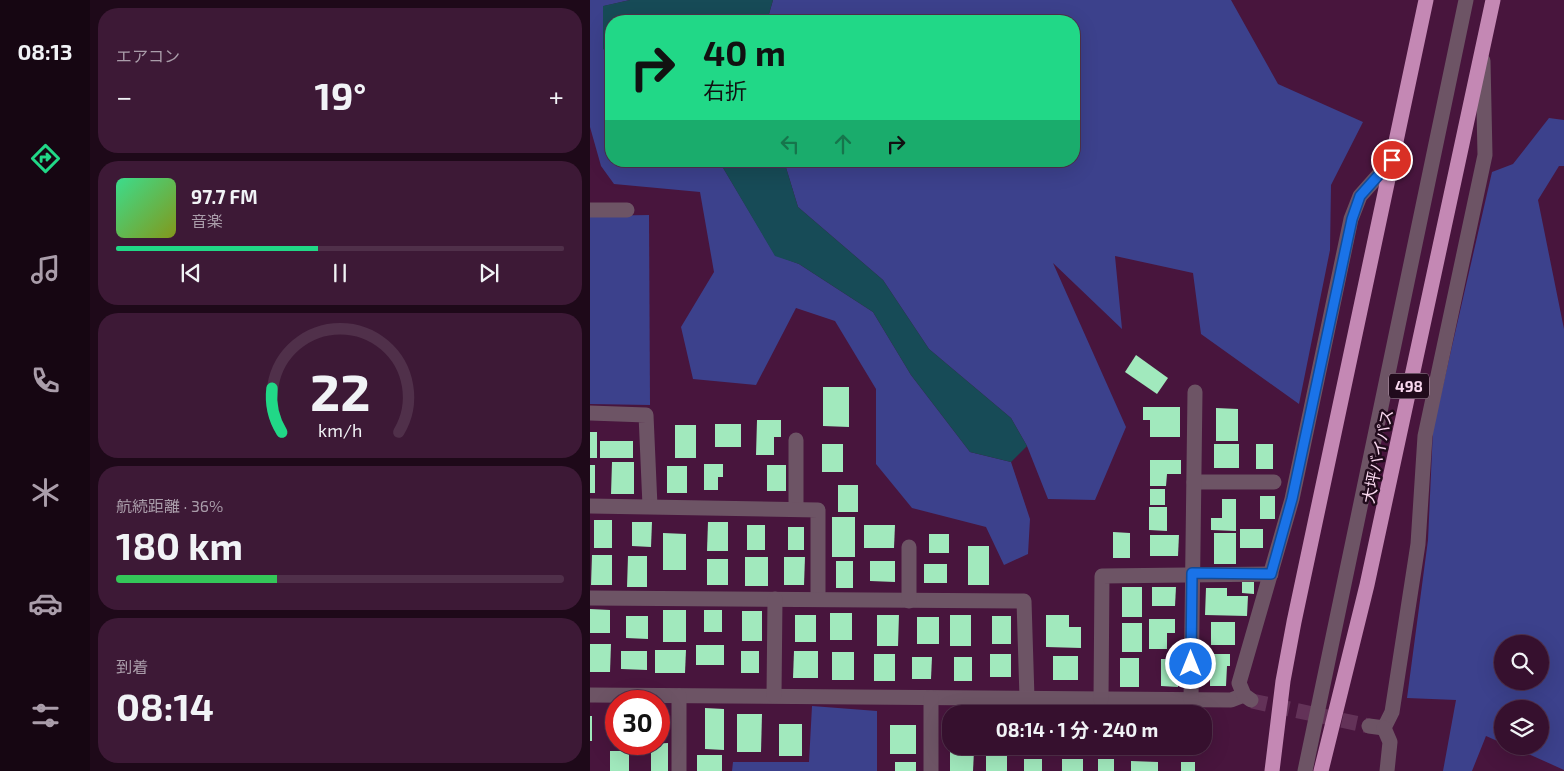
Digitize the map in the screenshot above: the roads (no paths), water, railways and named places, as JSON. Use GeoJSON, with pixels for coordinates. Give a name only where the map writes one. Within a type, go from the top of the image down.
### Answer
{"type":"FeatureCollection","features":[{"type":"Feature","properties":{"kind":"highway"},"geometry":{"type":"LineString","coordinates":[[1272,771],[1283,681],[1294,622],[1426,0]]}},
{"type":"Feature","properties":{"kind":"highway","name":"大坪バイパス"},"geometry":{"type":"LineString","coordinates":[[1321,771],[1366,585],[1493,0]]}},
{"type":"Feature","properties":{"kind":"street"},"geometry":{"type":"LineString","coordinates":[[1304,771],[1465,7]]}},
{"type":"Feature","properties":{"kind":"street"},"geometry":{"type":"LineString","coordinates":[[1387,771],[1390,742],[1376,727],[1392,712],[1418,544],[1425,436],[1485,155],[1482,47]]}},
{"type":"Feature","properties":{"kind":"street"},"geometry":{"type":"LineString","coordinates":[[590,695],[774,695],[1191,700],[1248,698],[1239,683],[1292,499],[1352,219],[1360,196],[1392,160]]}},
{"type":"Feature","properties":{"kind":"street"},"geometry":{"type":"LineString","coordinates":[[590,210],[627,210]]}},
{"type":"Feature","properties":{"kind":"street"},"geometry":{"type":"LineString","coordinates":[[1191,700],[1194,392]]}},
{"type":"Feature","properties":{"kind":"street"},"geometry":{"type":"LineString","coordinates":[[590,413],[646,415],[650,506]]}},
{"type":"Feature","properties":{"kind":"street"},"geometry":{"type":"LineString","coordinates":[[796,440],[796,509]]}},
{"type":"Feature","properties":{"kind":"street"},"geometry":{"type":"LineString","coordinates":[[1194,482],[1274,482]]}},
{"type":"Feature","properties":{"kind":"street"},"geometry":{"type":"LineString","coordinates":[[590,506],[818,510],[818,600]]}},
{"type":"Feature","properties":{"kind":"street"},"geometry":{"type":"LineString","coordinates":[[909,601],[910,547]]}},
{"type":"Feature","properties":{"kind":"street"},"geometry":{"type":"LineString","coordinates":[[1101,699],[1102,576],[1192,573],[1271,574]]}},
{"type":"Feature","properties":{"kind":"street"},"geometry":{"type":"LineString","coordinates":[[590,598],[1024,601],[1027,698]]}},
{"type":"Feature","properties":{"kind":"street"},"geometry":{"type":"LineString","coordinates":[[774,600],[774,695]]}},
{"type":"Feature","properties":{"kind":"street"},"geometry":{"type":"LineString","coordinates":[[679,696],[679,771]]}},
{"type":"Feature","properties":{"kind":"street"},"geometry":{"type":"LineString","coordinates":[[931,698],[931,771]]}},
{"type":"Feature","properties":{"kind":"tunnel"},"geometry":{"type":"LineString","coordinates":[[1252,701],[1369,726]]}}]}
